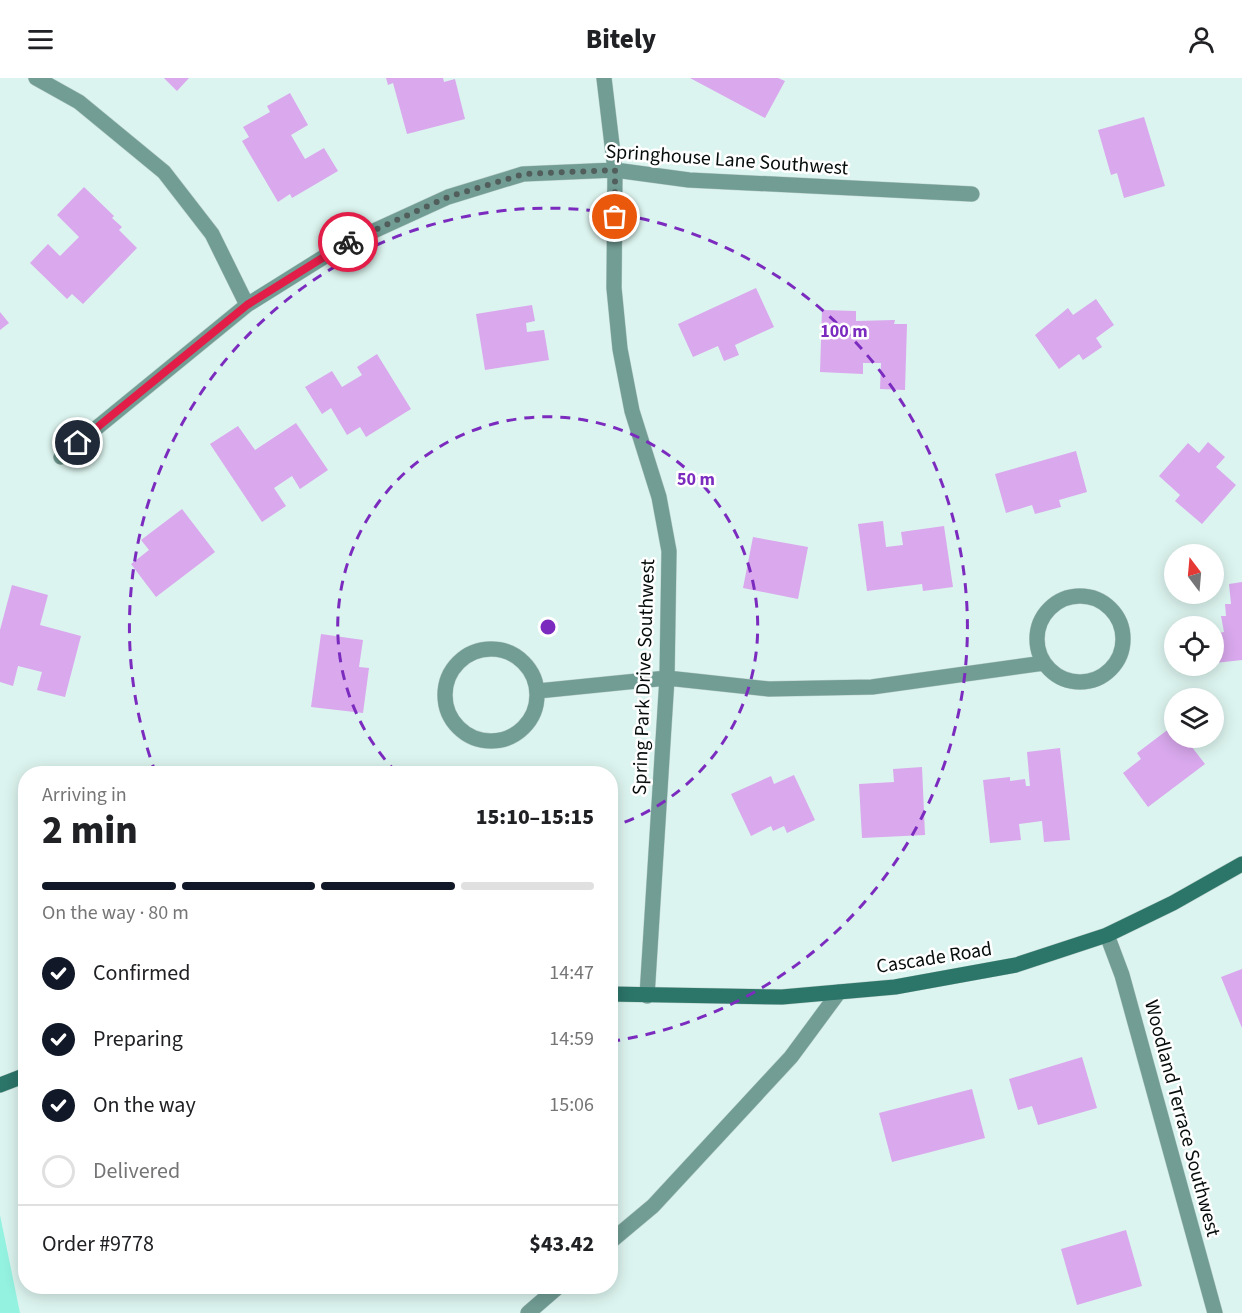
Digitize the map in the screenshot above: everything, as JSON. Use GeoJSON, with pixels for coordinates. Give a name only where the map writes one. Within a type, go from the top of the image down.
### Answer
{"type":"FeatureCollection","features":[{"type":"Feature","properties":{"kind":"main road","name":"Cascade Road"},"geometry":{"type":"LineString","coordinates":[[618,994],[782,997],[895,987],[1016,965],[1107,935],[1173,903],[1242,864]]}},
{"type":"Feature","properties":{"kind":"main road"},"geometry":{"type":"LineString","coordinates":[[0,1085],[18,1078]]}},
{"type":"Feature","properties":{"kind":"street"},"geometry":{"type":"LineString","coordinates":[[36,78],[79,102],[164,172],[212,234],[247,305]]}},
{"type":"Feature","properties":{"kind":"street","name":"Spring Park Drive Southwest"},"geometry":{"type":"LineString","coordinates":[[604,78],[615,170],[614,288],[620,349],[632,411],[659,496],[669,551],[667,678],[647,996]]}},
{"type":"Feature","properties":{"kind":"street","name":"Springhouse Lane Southwest"},"geometry":{"type":"LineString","coordinates":[[61,457],[247,305],[343,244],[448,197],[524,174],[615,170],[689,180],[972,194]]}},
{"type":"Feature","properties":{"kind":"street"},"geometry":{"type":"LineString","coordinates":[[538,690],[667,678],[769,689],[872,687],[1044,663],[1059,676],[1078,683],[1092,681],[1104,675],[1114,666],[1121,654],[1124,641],[1117,615],[1107,605],[1096,599],[1082,596],[1069,597],[1057,603],[1046,612],[1040,624],[1038,644],[1044,663]]}},
{"type":"Feature","properties":{"kind":"street"},"geometry":{"type":"LineString","coordinates":[[487,649],[502,650],[515,655],[530,670],[538,690],[537,705],[522,730],[496,741],[481,740],[468,735],[453,719],[445,699],[446,685],[451,671],[473,652],[487,649]]}},
{"type":"Feature","properties":{"kind":"street","name":"Woodland Terrace Southwest"},"geometry":{"type":"LineString","coordinates":[[1107,935],[1122,975],[1215,1313]]}},
{"type":"Feature","properties":{"kind":"street"},"geometry":{"type":"LineString","coordinates":[[618,1235],[653,1206],[791,1058],[838,992]]}},
{"type":"Feature","properties":{"kind":"street"},"geometry":{"type":"LineString","coordinates":[[528,1313],[550,1294]]}},
{"type":"Feature","properties":{"kind":"green space"},"geometry":{"type":"Polygon","coordinates":[[[0,1215],[20,1313],[0,1313],[0,1215]]]}},
{"type":"Feature","properties":{"kind":"building"},"geometry":{"type":"Polygon","coordinates":[[[164,78],[189,78],[177,91],[164,78]]]}},
{"type":"Feature","properties":{"kind":"building"},"geometry":{"type":"Polygon","coordinates":[[[386,78],[443,78],[444,82],[455,79],[465,119],[407,134],[393,83],[388,85],[386,78]]]}},
{"type":"Feature","properties":{"kind":"building"},"geometry":{"type":"Polygon","coordinates":[[[690,78],[778,78],[785,81],[765,118],[690,78]]]}},
{"type":"Feature","properties":{"kind":"building"},"geometry":{"type":"Polygon","coordinates":[[[290,93],[308,125],[291,135],[305,159],[324,148],[338,171],[292,198],[290,194],[278,202],[242,141],[249,137],[243,127],[270,112],[267,106],[290,93]]]}},
{"type":"Feature","properties":{"kind":"building"},"geometry":{"type":"Polygon","coordinates":[[[1144,117],[1165,186],[1124,198],[1117,173],[1111,175],[1098,130],[1144,117]]]}},
{"type":"Feature","properties":{"kind":"building"},"geometry":{"type":"Polygon","coordinates":[[[84,187],[114,216],[112,218],[122,227],[119,230],[137,248],[83,304],[72,294],[67,299],[30,263],[48,244],[60,256],[79,237],[57,215],[84,187]]]}},
{"type":"Feature","properties":{"kind":"building"},"geometry":{"type":"Polygon","coordinates":[[[756,288],[774,327],[735,345],[739,355],[724,361],[718,346],[693,357],[678,324],[756,288]]]}},
{"type":"Feature","properties":{"kind":"building"},"geometry":{"type":"Polygon","coordinates":[[[1096,299],[1114,325],[1096,338],[1102,347],[1083,360],[1079,354],[1059,369],[1035,335],[1068,308],[1073,315],[1096,299]]]}},
{"type":"Feature","properties":{"kind":"building"},"geometry":{"type":"Polygon","coordinates":[[[532,305],[535,321],[526,323],[527,332],[544,330],[549,360],[485,370],[476,314],[532,305]]]}},
{"type":"Feature","properties":{"kind":"building"},"geometry":{"type":"Polygon","coordinates":[[[822,310],[856,311],[856,321],[895,320],[894,324],[907,324],[905,390],[880,389],[881,363],[863,363],[863,374],[820,372],[822,310]]]}},
{"type":"Feature","properties":{"kind":"building"},"geometry":{"type":"Polygon","coordinates":[[[0,312],[9,323],[0,330],[0,312]]]}},
{"type":"Feature","properties":{"kind":"building"},"geometry":{"type":"Polygon","coordinates":[[[377,354],[411,409],[366,437],[360,427],[347,435],[331,408],[322,414],[305,387],[332,371],[342,387],[362,375],[357,367],[377,354]]]}},
{"type":"Feature","properties":{"kind":"building"},"geometry":{"type":"Polygon","coordinates":[[[296,423],[328,470],[300,489],[292,476],[274,488],[286,506],[262,522],[210,444],[238,426],[255,450],[296,423]]]}},
{"type":"Feature","properties":{"kind":"building"},"geometry":{"type":"Polygon","coordinates":[[[1208,442],[1225,457],[1216,467],[1236,485],[1202,524],[1175,501],[1180,495],[1159,476],[1188,443],[1199,453],[1208,442]]]}},
{"type":"Feature","properties":{"kind":"building"},"geometry":{"type":"Polygon","coordinates":[[[1076,451],[1087,492],[1059,500],[1061,507],[1035,514],[1032,505],[1006,513],[995,474],[1076,451]]]}},
{"type":"Feature","properties":{"kind":"building"},"geometry":{"type":"Polygon","coordinates":[[[182,509],[215,552],[156,597],[131,564],[149,550],[141,540],[182,509]]]}},
{"type":"Feature","properties":{"kind":"building"},"geometry":{"type":"Polygon","coordinates":[[[883,521],[886,547],[903,545],[901,532],[944,526],[953,587],[923,591],[922,584],[867,591],[858,524],[883,521]]]}},
{"type":"Feature","properties":{"kind":"building"},"geometry":{"type":"Polygon","coordinates":[[[753,537],[808,547],[798,599],[743,588],[753,537]]]}},
{"type":"Feature","properties":{"kind":"building"},"geometry":{"type":"Polygon","coordinates":[[[1242,582],[1242,660],[1224,662],[1225,604],[1231,604],[1229,584],[1242,582]]]}},
{"type":"Feature","properties":{"kind":"building"},"geometry":{"type":"Polygon","coordinates":[[[12,585],[48,595],[40,625],[81,636],[65,697],[37,690],[42,672],[18,666],[13,686],[0,682],[0,630],[12,585]]]}},
{"type":"Feature","properties":{"kind":"building"},"geometry":{"type":"Polygon","coordinates":[[[321,634],[363,640],[359,667],[369,668],[363,713],[311,707],[321,634]]]}},
{"type":"Feature","properties":{"kind":"building"},"geometry":{"type":"Polygon","coordinates":[[[1164,733],[1164,748],[1193,748],[1205,764],[1148,807],[1123,773],[1141,759],[1137,753],[1164,733]]]}},
{"type":"Feature","properties":{"kind":"building"},"geometry":{"type":"Polygon","coordinates":[[[1060,748],[1070,840],[1044,842],[1042,821],[1019,824],[1021,840],[990,843],[983,780],[1010,777],[1010,781],[1025,779],[1026,786],[1030,786],[1027,752],[1060,748]]]}},
{"type":"Feature","properties":{"kind":"building"},"geometry":{"type":"Polygon","coordinates":[[[922,767],[925,835],[862,838],[859,784],[894,782],[893,769],[922,767]]]}},
{"type":"Feature","properties":{"kind":"building"},"geometry":{"type":"Polygon","coordinates":[[[794,775],[815,820],[787,833],[784,826],[773,831],[771,826],[751,836],[731,794],[771,776],[774,784],[794,775]]]}},
{"type":"Feature","properties":{"kind":"building"},"geometry":{"type":"Polygon","coordinates":[[[1242,969],[1242,1028],[1221,977],[1242,969]]]}},
{"type":"Feature","properties":{"kind":"building"},"geometry":{"type":"Polygon","coordinates":[[[1082,1057],[1097,1108],[1038,1125],[1032,1106],[1018,1110],[1009,1079],[1082,1057]]]}},
{"type":"Feature","properties":{"kind":"building"},"geometry":{"type":"Polygon","coordinates":[[[972,1089],[985,1138],[892,1162],[879,1113],[972,1089]]]}},
{"type":"Feature","properties":{"kind":"building"},"geometry":{"type":"Polygon","coordinates":[[[1126,1230],[1142,1286],[1077,1305],[1061,1249],[1126,1230]]]}},
{"type":"Feature","properties":{"kind":"way so far"},"geometry":{"type":"LineString","coordinates":[[348,242],[448,197],[524,174],[615,170],[615,217]]}},
{"type":"Feature","properties":{"kind":"route"},"geometry":{"type":"LineString","coordinates":[[78,443],[247,305],[348,242]]}}]}
